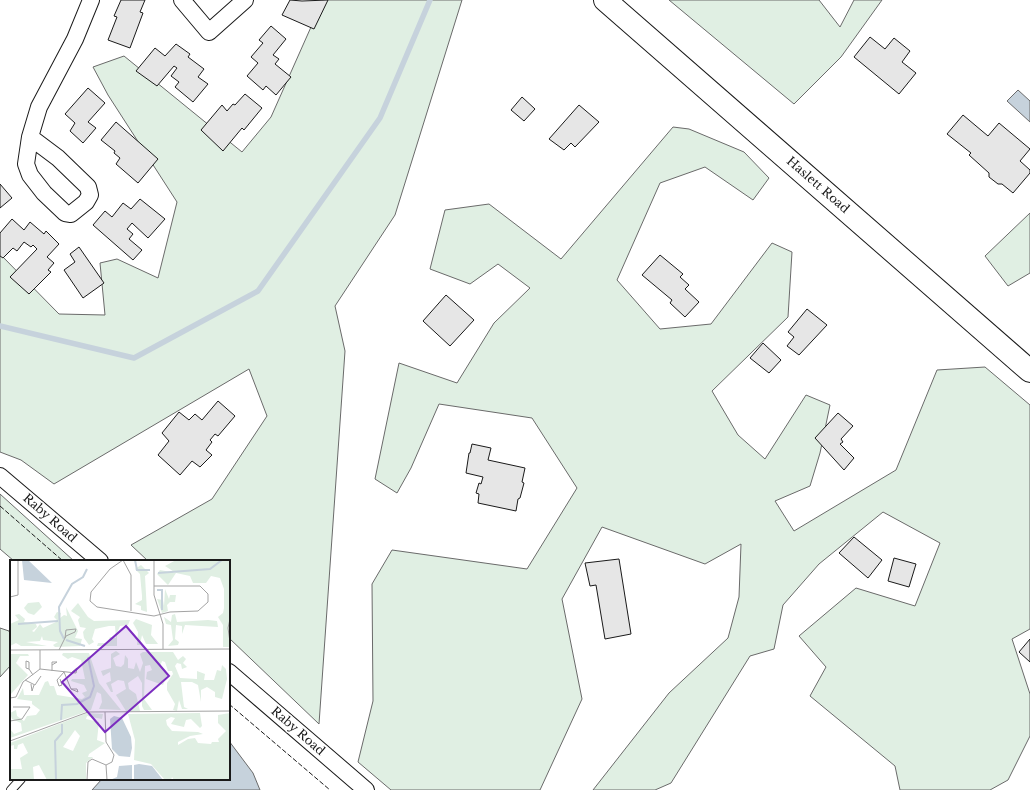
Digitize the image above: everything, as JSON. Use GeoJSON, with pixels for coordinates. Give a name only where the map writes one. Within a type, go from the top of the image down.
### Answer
{"type":"FeatureCollection","features":[{"type":"Feature","properties":{"kind":"main road","name":"Haslett Road"},"geometry":{"type":"LineString","coordinates":[[605,0],[1030,371]]}},
{"type":"Feature","properties":{"kind":"street"},"geometry":{"type":"LineString","coordinates":[[30,137],[58,158],[88,187],[90,195],[86,202],[71,214],[65,213],[44,192],[30,176],[26,164],[30,137],[39,107],[75,39],[91,0]]}},
{"type":"Feature","properties":{"kind":"street"},"geometry":{"type":"LineString","coordinates":[[182,0],[209,32],[245,0]]}},
{"type":"Feature","properties":{"kind":"street","name":"Raby Road"},"geometry":{"type":"LineString","coordinates":[[0,476],[99,560]]}},
{"type":"Feature","properties":{"kind":"street","name":"Raby Road"},"geometry":{"type":"LineString","coordinates":[[230,673],[366,790]]}},
{"type":"Feature","properties":{"kind":"lane"},"geometry":{"type":"LineString","coordinates":[[12,790],[19,780]]}},
{"type":"Feature","properties":{"kind":"green space"},"geometry":{"type":"Polygon","coordinates":[[[323,0],[462,0],[395,215],[335,306],[345,351],[319,724],[230,639],[230,560],[147,560],[131,545],[212,499],[267,416],[249,369],[54,484],[21,460],[0,452],[0,254],[59,314],[105,315],[100,263],[117,259],[158,278],[177,202],[108,95],[93,67],[124,56],[242,152],[271,117],[323,0]]]}},
{"type":"Feature","properties":{"kind":"green space"},"geometry":{"type":"Polygon","coordinates":[[[669,0],[819,0],[840,27],[854,0],[882,0],[841,57],[794,104],[669,0]]]}},
{"type":"Feature","properties":{"kind":"green space"},"geometry":{"type":"Polygon","coordinates":[[[673,127],[689,129],[744,152],[769,178],[753,200],[705,167],[660,183],[617,280],[660,329],[711,324],[772,243],[792,252],[788,317],[712,391],[738,435],[765,459],[806,395],[830,405],[820,453],[810,486],[775,501],[794,531],[896,470],[937,370],[985,367],[1030,405],[1030,629],[1012,639],[1030,694],[1030,736],[1008,780],[990,790],[900,790],[895,766],[810,696],[826,667],[799,636],[856,588],[915,606],[940,543],[883,512],[819,564],[783,605],[774,649],[750,656],[671,783],[655,790],[593,790],[669,693],[728,638],[739,597],[741,544],[705,564],[602,527],[562,599],[582,699],[540,790],[391,790],[358,762],[373,701],[372,584],[392,550],[527,569],[577,488],[532,418],[439,404],[411,468],[397,493],[375,479],[399,363],[457,383],[494,323],[530,288],[498,264],[470,284],[430,269],[445,210],[489,204],[561,259],[673,127]]]}},
{"type":"Feature","properties":{"kind":"green space"},"geometry":{"type":"Polygon","coordinates":[[[1030,213],[1030,273],[1008,286],[985,256],[1030,213]]]}},
{"type":"Feature","properties":{"kind":"green space"},"geometry":{"type":"Polygon","coordinates":[[[0,494],[73,560],[13,560],[0,549],[0,494]]]}},
{"type":"Feature","properties":{"kind":"green space"},"geometry":{"type":"Polygon","coordinates":[[[0,628],[9,631],[10,634],[10,666],[0,677],[0,628]]]}},
{"type":"Feature","properties":{"kind":"shaded area"},"geometry":{"type":"Polygon","coordinates":[[[1018,90],[1030,101],[1030,122],[1007,101],[1018,90]]]}},
{"type":"Feature","properties":{"kind":"shaded area"},"geometry":{"type":"Polygon","coordinates":[[[230,742],[253,773],[260,790],[92,790],[101,780],[230,780],[230,742]]]}},
{"type":"Feature","properties":{"kind":"building"},"geometry":{"type":"Polygon","coordinates":[[[121,0],[145,0],[140,12],[143,13],[130,48],[108,40],[117,17],[114,16],[121,0]]]}},
{"type":"Feature","properties":{"kind":"building"},"geometry":{"type":"Polygon","coordinates":[[[290,0],[328,0],[314,29],[282,15],[290,0]]]}},
{"type":"Feature","properties":{"kind":"building"},"geometry":{"type":"Polygon","coordinates":[[[271,26],[286,39],[273,55],[279,59],[275,64],[291,77],[276,95],[266,86],[263,90],[247,76],[258,63],[251,57],[263,43],[259,40],[271,26]]]}},
{"type":"Feature","properties":{"kind":"building"},"geometry":{"type":"Polygon","coordinates":[[[870,37],[885,49],[894,38],[910,51],[902,62],[916,73],[899,94],[854,57],[870,37]]]}},
{"type":"Feature","properties":{"kind":"building"},"geometry":{"type":"Polygon","coordinates":[[[176,44],[190,54],[188,57],[204,69],[198,77],[208,84],[193,102],[175,87],[179,82],[171,76],[177,68],[174,66],[157,86],[136,71],[155,48],[165,56],[176,44]]]}},
{"type":"Feature","properties":{"kind":"building"},"geometry":{"type":"Polygon","coordinates":[[[88,88],[105,103],[88,122],[96,128],[83,143],[70,131],[75,123],[65,114],[88,88]]]}},
{"type":"Feature","properties":{"kind":"building"},"geometry":{"type":"Polygon","coordinates":[[[245,94],[262,108],[244,130],[242,128],[223,151],[201,130],[222,105],[227,111],[245,94]]]}},
{"type":"Feature","properties":{"kind":"building"},"geometry":{"type":"Polygon","coordinates":[[[522,97],[535,109],[524,121],[511,110],[522,97]]]}},
{"type":"Feature","properties":{"kind":"building"},"geometry":{"type":"Polygon","coordinates":[[[579,105],[599,122],[575,147],[571,143],[564,150],[549,139],[579,105]]]}},
{"type":"Feature","properties":{"kind":"building"},"geometry":{"type":"Polygon","coordinates":[[[963,115],[988,136],[999,123],[1030,149],[1020,161],[1030,170],[1030,173],[1013,193],[1002,184],[998,184],[989,177],[989,173],[969,155],[971,153],[947,134],[963,115]]]}},
{"type":"Feature","properties":{"kind":"building"},"geometry":{"type":"Polygon","coordinates":[[[116,122],[158,159],[138,183],[116,164],[120,158],[114,153],[115,151],[101,140],[116,122]]]}},
{"type":"Feature","properties":{"kind":"building"},"geometry":{"type":"Polygon","coordinates":[[[0,184],[12,198],[0,208],[0,184]]]}},
{"type":"Feature","properties":{"kind":"building"},"geometry":{"type":"Polygon","coordinates":[[[140,199],[165,219],[148,238],[132,223],[127,229],[133,234],[129,239],[142,250],[133,260],[93,225],[105,211],[112,217],[123,203],[131,209],[140,199]]]}},
{"type":"Feature","properties":{"kind":"building"},"geometry":{"type":"Polygon","coordinates":[[[12,219],[24,230],[30,222],[44,234],[46,231],[59,244],[47,257],[54,263],[48,270],[51,272],[29,294],[10,277],[37,249],[33,245],[31,247],[24,242],[17,251],[13,248],[3,258],[0,256],[0,233],[12,219]]]}},
{"type":"Feature","properties":{"kind":"building"},"geometry":{"type":"Polygon","coordinates":[[[79,247],[104,283],[83,298],[64,270],[75,262],[70,254],[79,247]]]}},
{"type":"Feature","properties":{"kind":"building"},"geometry":{"type":"Polygon","coordinates":[[[660,255],[683,274],[680,277],[689,285],[685,289],[699,302],[685,317],[670,303],[672,300],[642,275],[660,255]]]}},
{"type":"Feature","properties":{"kind":"building"},"geometry":{"type":"Polygon","coordinates":[[[446,295],[474,320],[450,346],[423,321],[446,295]]]}},
{"type":"Feature","properties":{"kind":"building"},"geometry":{"type":"Polygon","coordinates":[[[807,309],[827,325],[799,355],[787,346],[794,337],[788,332],[807,309]]]}},
{"type":"Feature","properties":{"kind":"building"},"geometry":{"type":"Polygon","coordinates":[[[763,343],[781,360],[769,373],[750,358],[763,343]]]}},
{"type":"Feature","properties":{"kind":"building"},"geometry":{"type":"Polygon","coordinates":[[[218,401],[235,416],[218,436],[215,434],[210,440],[212,442],[206,450],[212,455],[200,467],[192,461],[180,475],[158,455],[169,441],[162,433],[179,412],[189,420],[195,414],[202,420],[218,401]]]}},
{"type":"Feature","properties":{"kind":"building"},"geometry":{"type":"Polygon","coordinates":[[[838,413],[853,426],[841,439],[843,442],[840,444],[854,458],[844,470],[815,438],[838,413]]]}},
{"type":"Feature","properties":{"kind":"building"},"geometry":{"type":"Polygon","coordinates":[[[472,444],[491,448],[488,460],[525,468],[522,482],[524,483],[520,498],[518,499],[516,511],[478,503],[479,494],[476,493],[479,483],[481,484],[483,477],[466,473],[472,444]]]}},
{"type":"Feature","properties":{"kind":"building"},"geometry":{"type":"Polygon","coordinates":[[[854,537],[882,560],[868,578],[839,553],[854,537]]]}},
{"type":"Feature","properties":{"kind":"building"},"geometry":{"type":"Polygon","coordinates":[[[894,558],[916,564],[909,587],[888,581],[894,558]]]}},
{"type":"Feature","properties":{"kind":"building"},"geometry":{"type":"Polygon","coordinates":[[[619,559],[631,634],[605,639],[596,585],[590,586],[585,563],[619,559]]]}},
{"type":"Feature","properties":{"kind":"building"},"geometry":{"type":"Polygon","coordinates":[[[1030,639],[1030,662],[1019,652],[1030,639]]]}},
{"type":"Feature","properties":{"kind":"waterway"},"geometry":{"type":"LineString","coordinates":[[0,326],[134,358],[258,291],[380,118],[430,0]]}},
{"type":"Feature","properties":{"kind":"fence"},"geometry":{"type":"LineString","coordinates":[[0,506],[62,560]]}},
{"type":"Feature","properties":{"kind":"fence"},"geometry":{"type":"LineString","coordinates":[[230,705],[330,790]]}}]}
